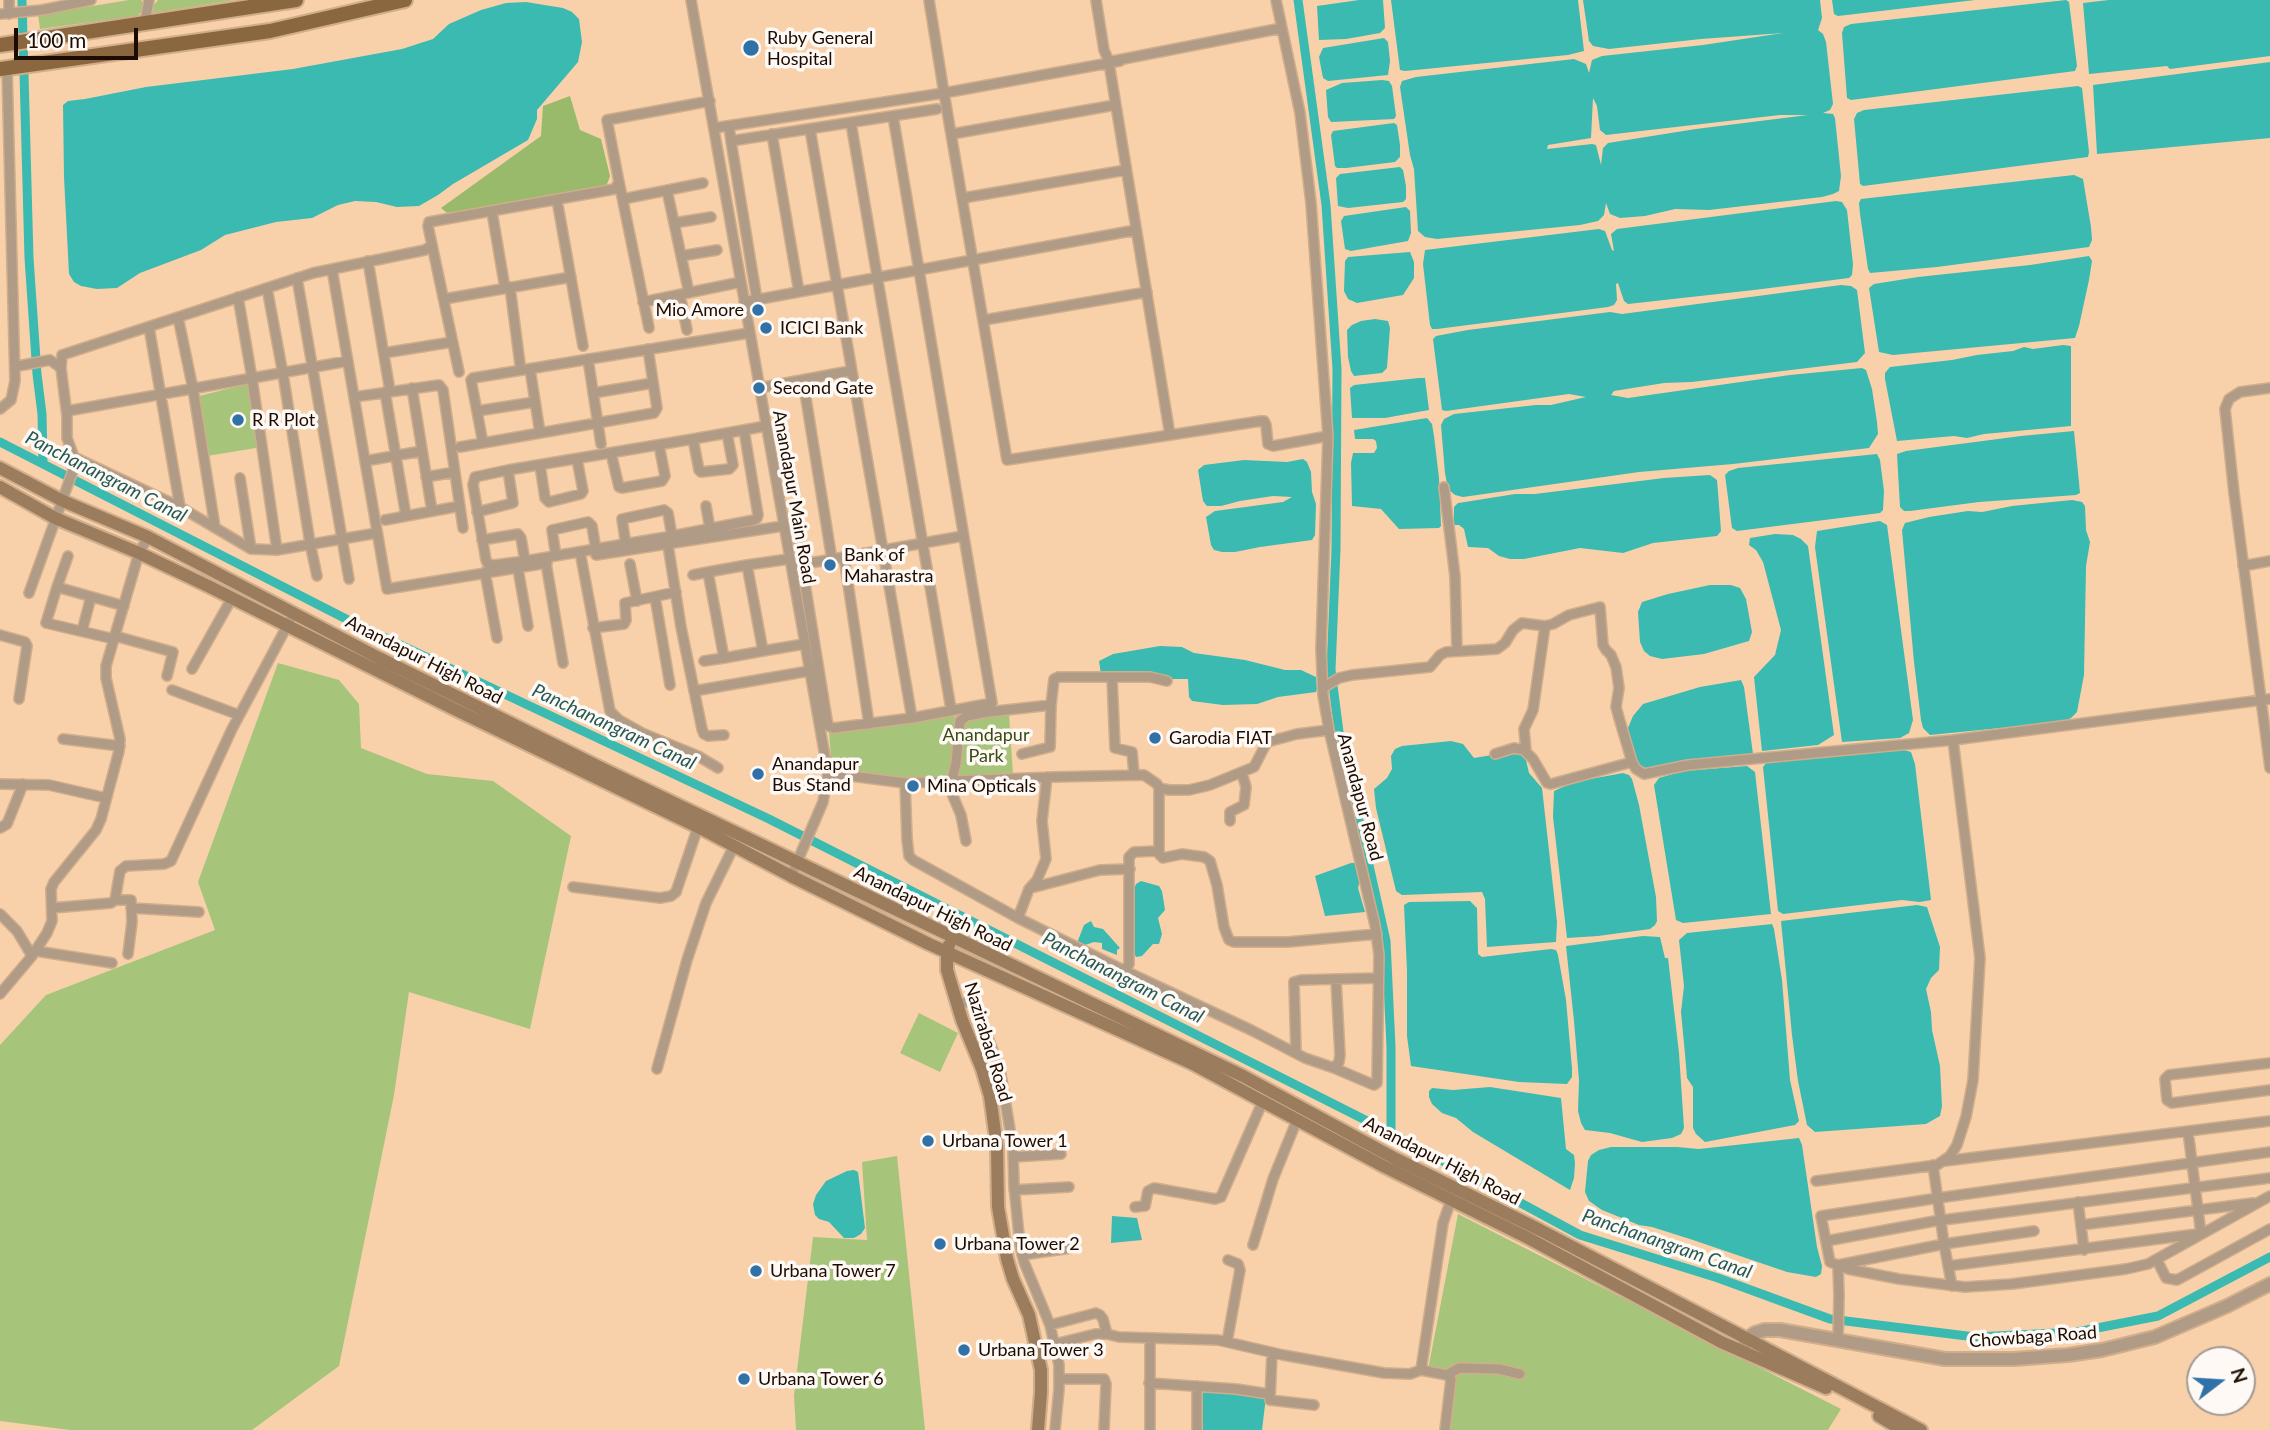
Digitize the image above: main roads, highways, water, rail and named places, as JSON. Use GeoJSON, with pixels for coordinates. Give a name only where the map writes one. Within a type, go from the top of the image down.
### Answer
{"type":"FeatureCollection","features":[{"type":"Feature","properties":{"kind":"main road"},"geometry":{"type":"LineString","coordinates":[[4,45],[296,0]]}},
{"type":"Feature","properties":{"kind":"main road"},"geometry":{"type":"LineString","coordinates":[[6,69],[270,31],[405,0]]}},
{"type":"Feature","properties":{"kind":"main road","name":"Anandapur High Road"},"geometry":{"type":"LineString","coordinates":[[0,468],[63,501],[148,537],[452,708],[700,822],[799,856],[952,937],[1243,1076],[1396,1159],[1748,1338],[1921,1430]]}},
{"type":"Feature","properties":{"kind":"main road","name":"Anandapur High Road"},"geometry":{"type":"LineString","coordinates":[[0,487],[55,518],[139,553],[232,598],[290,619]]}},
{"type":"Feature","properties":{"kind":"main road","name":"Anandapur High Road"},"geometry":{"type":"LineString","coordinates":[[700,822],[734,846],[791,876],[1191,1063],[1528,1238],[1721,1342],[1850,1399],[1902,1430]]}},
{"type":"Feature","properties":{"kind":"main road"},"geometry":{"type":"LineString","coordinates":[[947,951],[952,937]]}},
{"type":"Feature","properties":{"kind":"main road","name":"Nazirabad Road"},"geometry":{"type":"LineString","coordinates":[[947,951],[947,970],[983,1044],[982,1069],[994,1121],[998,1207],[1007,1259],[1029,1315],[1041,1370],[1038,1430]]}},
{"type":"Feature","properties":{"kind":"water"},"geometry":{"type":"Polygon","coordinates":[[[1359,0],[1383,0],[1385,28],[1380,33],[1319,40],[1317,6],[1359,0]]]}},
{"type":"Feature","properties":{"kind":"water"},"geometry":{"type":"Polygon","coordinates":[[[1391,0],[1578,0],[1584,51],[1568,55],[1400,70],[1391,0]]]}},
{"type":"Feature","properties":{"kind":"water"},"geometry":{"type":"Polygon","coordinates":[[[1583,0],[1820,0],[1822,18],[1818,30],[1826,42],[1833,104],[1830,110],[1823,113],[1833,114],[1835,118],[1841,176],[1839,191],[1822,197],[1709,210],[1675,209],[1620,218],[1610,214],[1606,203],[1604,215],[1598,221],[1580,225],[1437,239],[1425,237],[1418,231],[1414,169],[1400,87],[1402,81],[1416,77],[1574,59],[1586,64],[1589,73],[1592,60],[1602,56],[1783,33],[1609,49],[1593,46],[1589,41],[1583,0]],[[1593,98],[1591,138],[1548,145],[1547,149],[1596,145],[1601,165],[1603,148],[1608,143],[1808,115],[1780,115],[1606,135],[1600,130],[1597,106],[1593,98]]]}},
{"type":"Feature","properties":{"kind":"water"},"geometry":{"type":"Polygon","coordinates":[[[1832,0],[1975,0],[1838,16],[1834,14],[1832,0]]]}},
{"type":"Feature","properties":{"kind":"water"},"geometry":{"type":"Polygon","coordinates":[[[2066,0],[2069,2],[2077,66],[2075,71],[1851,100],[1847,98],[1842,33],[1844,27],[1851,24],[2066,0]]]}},
{"type":"Feature","properties":{"kind":"water"},"geometry":{"type":"Polygon","coordinates":[[[2109,0],[2270,0],[2270,56],[2170,69],[2167,66],[2089,74],[2083,3],[2109,0]]]}},
{"type":"Feature","properties":{"kind":"water"},"geometry":{"type":"Polygon","coordinates":[[[526,2],[563,8],[579,19],[582,42],[578,62],[537,110],[537,119],[528,140],[438,195],[419,206],[397,207],[355,201],[338,205],[312,218],[276,222],[225,235],[201,250],[140,273],[117,288],[97,289],[81,286],[74,282],[69,274],[63,105],[68,101],[146,87],[293,69],[402,49],[433,39],[449,24],[481,10],[506,3],[526,2]]]}},
{"type":"Feature","properties":{"kind":"water"},"geometry":{"type":"Polygon","coordinates":[[[1384,38],[1388,42],[1388,75],[1328,81],[1323,78],[1319,57],[1323,48],[1384,38]]]}},
{"type":"Feature","properties":{"kind":"water"},"geometry":{"type":"Polygon","coordinates":[[[2270,62],[2270,138],[2097,154],[2093,85],[2270,62]]]}},
{"type":"Feature","properties":{"kind":"water"},"geometry":{"type":"Polygon","coordinates":[[[1389,81],[1392,86],[1396,116],[1394,119],[1331,122],[1328,117],[1326,90],[1342,83],[1389,81]]]}},
{"type":"Feature","properties":{"kind":"water"},"geometry":{"type":"Polygon","coordinates":[[[2078,86],[2082,88],[2088,157],[1863,186],[1860,184],[1854,119],[1857,113],[1864,110],[2078,86]]]}},
{"type":"Feature","properties":{"kind":"water"},"geometry":{"type":"Polygon","coordinates":[[[1394,123],[1397,125],[1400,145],[1400,157],[1395,162],[1346,168],[1335,166],[1331,135],[1333,131],[1394,123]]]}},
{"type":"Feature","properties":{"kind":"water"},"geometry":{"type":"Polygon","coordinates":[[[1400,167],[1406,186],[1406,199],[1403,202],[1348,208],[1338,206],[1336,178],[1340,174],[1400,167]]]}},
{"type":"Feature","properties":{"kind":"water"},"geometry":{"type":"Polygon","coordinates":[[[2074,175],[2083,179],[2091,227],[2092,240],[2089,247],[1937,267],[1870,273],[1868,269],[1860,214],[1861,199],[2074,175]]]}},
{"type":"Feature","properties":{"kind":"water"},"geometry":{"type":"Polygon","coordinates":[[[1842,202],[1847,210],[1853,264],[1849,278],[1628,304],[1624,301],[1618,283],[1617,300],[1614,305],[1608,307],[1437,329],[1432,329],[1430,325],[1423,264],[1425,250],[1599,229],[1605,231],[1614,251],[1611,234],[1617,229],[1842,202]]]}},
{"type":"Feature","properties":{"kind":"water"},"geometry":{"type":"Polygon","coordinates":[[[1406,207],[1410,211],[1411,233],[1408,241],[1351,251],[1345,249],[1341,221],[1344,216],[1406,207]]]}},
{"type":"Feature","properties":{"kind":"water"},"geometry":{"type":"Polygon","coordinates":[[[1410,252],[1414,262],[1414,278],[1403,295],[1357,303],[1348,299],[1344,291],[1345,261],[1348,257],[1410,252]]]}},
{"type":"Feature","properties":{"kind":"water"},"geometry":{"type":"Polygon","coordinates":[[[2089,256],[2092,261],[2089,280],[2075,338],[1893,355],[1879,352],[1869,288],[1874,284],[2089,256]]]}},
{"type":"Feature","properties":{"kind":"water"},"geometry":{"type":"Polygon","coordinates":[[[1841,285],[1857,290],[1865,353],[1857,362],[1664,383],[1614,391],[1611,395],[1628,398],[1790,375],[1862,368],[1866,370],[1872,389],[1877,422],[1878,434],[1869,448],[1639,472],[1463,497],[1448,489],[1441,425],[1444,419],[1454,414],[1551,405],[1586,397],[1569,394],[1442,410],[1433,339],[1436,336],[1841,285]]]}},
{"type":"Feature","properties":{"kind":"water"},"geometry":{"type":"Polygon","coordinates":[[[1361,321],[1388,321],[1390,328],[1387,368],[1382,373],[1354,376],[1348,357],[1347,330],[1361,321]]]}},
{"type":"Feature","properties":{"kind":"water"},"geometry":{"type":"Polygon","coordinates":[[[2071,346],[2071,426],[1967,438],[1954,436],[1897,441],[1885,379],[1885,373],[1890,367],[2013,351],[2024,347],[2033,349],[2071,346]]]}},
{"type":"Feature","properties":{"kind":"water"},"geometry":{"type":"Polygon","coordinates":[[[1425,378],[1429,410],[1385,418],[1352,418],[1350,388],[1354,385],[1425,378]]]}},
{"type":"Feature","properties":{"kind":"water"},"geometry":{"type":"Polygon","coordinates":[[[1427,418],[1432,424],[1434,436],[1441,526],[1399,529],[1381,509],[1352,506],[1353,453],[1374,453],[1377,448],[1373,439],[1355,439],[1354,430],[1427,418]]]}},
{"type":"Feature","properties":{"kind":"water"},"geometry":{"type":"Polygon","coordinates":[[[2074,431],[2080,493],[2076,495],[1979,502],[1910,511],[1904,511],[1900,507],[1897,454],[2074,431]]]}},
{"type":"Feature","properties":{"kind":"water"},"geometry":{"type":"Polygon","coordinates":[[[1877,454],[1884,491],[1883,510],[1880,513],[1737,531],[1732,528],[1725,475],[1729,471],[1877,454]]]}},
{"type":"Feature","properties":{"kind":"water"},"geometry":{"type":"Polygon","coordinates":[[[1303,459],[1311,472],[1316,504],[1315,535],[1312,540],[1235,552],[1214,550],[1206,517],[1215,511],[1283,502],[1292,497],[1273,496],[1207,506],[1203,501],[1198,470],[1204,465],[1244,460],[1287,462],[1303,459]]]}},
{"type":"Feature","properties":{"kind":"water"},"geometry":{"type":"Polygon","coordinates":[[[1710,475],[1717,480],[1721,531],[1717,536],[1653,543],[1623,553],[1580,548],[1524,559],[1510,559],[1499,556],[1488,548],[1468,547],[1464,529],[1454,525],[1454,507],[1458,503],[1515,494],[1710,475]]]}},
{"type":"Feature","properties":{"kind":"water"},"geometry":{"type":"Polygon","coordinates":[[[2072,500],[2082,502],[2085,506],[2086,530],[2090,542],[2086,566],[2084,675],[2077,712],[2061,722],[1930,735],[1923,728],[1921,720],[1914,662],[1902,530],[1905,523],[1968,511],[1982,512],[2072,500]]]}},
{"type":"Feature","properties":{"kind":"water"},"geometry":{"type":"Polygon","coordinates":[[[1880,521],[1887,525],[1913,720],[1909,733],[1900,738],[1842,742],[1815,547],[1817,531],[1880,521]]]}},
{"type":"Feature","properties":{"kind":"water"},"geometry":{"type":"Polygon","coordinates":[[[1775,534],[1793,535],[1808,546],[1834,735],[1818,745],[1762,751],[1754,677],[1775,655],[1781,630],[1763,562],[1756,550],[1749,545],[1750,538],[1775,534]]]}},
{"type":"Feature","properties":{"kind":"water"},"geometry":{"type":"Polygon","coordinates":[[[1710,585],[1740,588],[1746,599],[1752,632],[1749,641],[1704,654],[1662,659],[1650,656],[1644,651],[1640,642],[1638,612],[1642,602],[1710,585]]]}},
{"type":"Feature","properties":{"kind":"water"},"geometry":{"type":"Polygon","coordinates":[[[1160,646],[1182,647],[1194,653],[1245,660],[1285,670],[1301,670],[1316,677],[1317,689],[1316,692],[1278,697],[1257,704],[1223,705],[1192,701],[1189,697],[1188,679],[1170,679],[1169,676],[1150,674],[1101,674],[1099,661],[1113,654],[1160,646]]]}},
{"type":"Feature","properties":{"kind":"water"},"geometry":{"type":"Polygon","coordinates":[[[1741,680],[1753,754],[1646,768],[1639,766],[1635,760],[1628,728],[1633,716],[1643,704],[1700,687],[1741,680]]]}},
{"type":"Feature","properties":{"kind":"water"},"geometry":{"type":"Polygon","coordinates":[[[1451,741],[1463,744],[1474,758],[1519,753],[1526,760],[1529,773],[1542,788],[1557,922],[1556,942],[1487,947],[1485,899],[1482,892],[1402,895],[1396,891],[1374,789],[1387,778],[1392,769],[1391,756],[1395,749],[1451,741]]]}},
{"type":"Feature","properties":{"kind":"water"},"geometry":{"type":"Polygon","coordinates":[[[1901,749],[1911,752],[1915,764],[1931,900],[1902,900],[1783,914],[1778,911],[1763,767],[1766,763],[1901,749]]]}},
{"type":"Feature","properties":{"kind":"water"},"geometry":{"type":"Polygon","coordinates":[[[1747,766],[1755,772],[1771,914],[1683,923],[1676,920],[1654,785],[1659,778],[1683,771],[1747,766]]]}},
{"type":"Feature","properties":{"kind":"water"},"geometry":{"type":"Polygon","coordinates":[[[1623,773],[1632,779],[1639,805],[1656,897],[1657,921],[1650,929],[1567,938],[1553,817],[1554,791],[1574,782],[1623,773]]]}},
{"type":"Feature","properties":{"kind":"water"},"geometry":{"type":"Polygon","coordinates":[[[1355,863],[1358,869],[1358,888],[1365,912],[1325,916],[1315,876],[1355,863]]]}},
{"type":"Feature","properties":{"kind":"water"},"geometry":{"type":"Polygon","coordinates":[[[1141,881],[1159,886],[1165,910],[1158,918],[1162,934],[1159,944],[1153,944],[1142,956],[1136,957],[1133,950],[1133,893],[1136,884],[1141,881]]]}},
{"type":"Feature","properties":{"kind":"water"},"geometry":{"type":"Polygon","coordinates":[[[1470,901],[1477,908],[1478,954],[1482,957],[1556,950],[1566,1000],[1572,1068],[1572,1077],[1567,1084],[1519,1082],[1411,1066],[1407,1036],[1404,905],[1409,902],[1470,901]]]}},
{"type":"Feature","properties":{"kind":"water"},"geometry":{"type":"Polygon","coordinates":[[[1917,905],[1927,907],[1940,947],[1939,970],[1926,989],[1940,1066],[1940,1116],[1926,1124],[1815,1132],[1807,1125],[1798,1081],[1781,921],[1917,905]]]}},
{"type":"Feature","properties":{"kind":"water"},"geometry":{"type":"Polygon","coordinates":[[[1091,921],[1094,927],[1103,929],[1120,948],[1117,955],[1102,949],[1102,943],[1094,942],[1082,946],[1077,943],[1084,925],[1091,921]]]}},
{"type":"Feature","properties":{"kind":"water"},"geometry":{"type":"Polygon","coordinates":[[[1772,924],[1782,980],[1790,1080],[1799,1121],[1795,1125],[1705,1142],[1693,1128],[1693,1087],[1687,1078],[1681,1012],[1684,986],[1679,940],[1687,933],[1772,924]]]}},
{"type":"Feature","properties":{"kind":"water"},"geometry":{"type":"Polygon","coordinates":[[[1643,936],[1660,937],[1665,958],[1668,958],[1684,1128],[1681,1134],[1672,1138],[1642,1142],[1610,1133],[1585,1130],[1581,1123],[1566,946],[1643,936]]]}},
{"type":"Feature","properties":{"kind":"water"},"geometry":{"type":"Polygon","coordinates":[[[1490,1087],[1561,1098],[1566,1149],[1574,1155],[1575,1163],[1570,1190],[1473,1132],[1456,1118],[1442,1113],[1429,1097],[1432,1088],[1453,1090],[1490,1087]]]}},
{"type":"Feature","properties":{"kind":"water"},"geometry":{"type":"Polygon","coordinates":[[[1799,1138],[1822,1266],[1821,1274],[1816,1277],[1787,1272],[1639,1225],[1602,1210],[1589,1201],[1585,1192],[1588,1161],[1591,1155],[1599,1150],[1611,1147],[1699,1149],[1799,1138]]]}},
{"type":"Feature","properties":{"kind":"water"},"geometry":{"type":"Polygon","coordinates":[[[854,1170],[858,1172],[865,1228],[854,1238],[844,1238],[829,1222],[815,1215],[813,1204],[826,1181],[854,1170]]]}},
{"type":"Feature","properties":{"kind":"water"},"geometry":{"type":"Polygon","coordinates":[[[1112,1216],[1137,1218],[1142,1240],[1111,1243],[1112,1216]]]}},
{"type":"Feature","properties":{"kind":"water"},"geometry":{"type":"Polygon","coordinates":[[[1205,1389],[1266,1397],[1262,1430],[1200,1430],[1200,1392],[1205,1389]]]}},
{"type":"Feature","properties":{"kind":"waterway"},"geometry":{"type":"LineString","coordinates":[[22,0],[29,258],[42,414],[43,463]]}},
{"type":"Feature","properties":{"kind":"waterway"},"geometry":{"type":"LineString","coordinates":[[1298,0],[1326,205],[1337,369],[1336,549],[1331,670],[1339,732],[1386,941],[1391,1047],[1391,1133]]}},
{"type":"Feature","properties":{"kind":"waterway","name":"Panchanangram Canal"},"geometry":{"type":"LineString","coordinates":[[0,442],[352,622],[769,819],[1391,1133],[1580,1235],[1718,1278],[1830,1319],[1975,1337],[2077,1332],[2158,1316],[2270,1257]]}},
{"type":"Feature","properties":{"kind":"place","name":"Ruby General Hospital"},"geometry":{"type":"Point","coordinates":[751,48]}},
{"type":"Feature","properties":{"kind":"place","name":"Mio Amore"},"geometry":{"type":"Point","coordinates":[758,310]}},
{"type":"Feature","properties":{"kind":"place","name":"ICICI Bank"},"geometry":{"type":"Point","coordinates":[766,328]}},
{"type":"Feature","properties":{"kind":"place","name":"Second Gate"},"geometry":{"type":"Point","coordinates":[759,388]}},
{"type":"Feature","properties":{"kind":"place","name":"R R Plot"},"geometry":{"type":"Point","coordinates":[238,420]}},
{"type":"Feature","properties":{"kind":"place","name":"Bank of Maharastra"},"geometry":{"type":"Point","coordinates":[830,565]}},
{"type":"Feature","properties":{"kind":"place","name":"Garodia FIAT"},"geometry":{"type":"Point","coordinates":[1155,738]}},
{"type":"Feature","properties":{"kind":"place","name":"Anandapur Bus Stand"},"geometry":{"type":"Point","coordinates":[758,774]}},
{"type":"Feature","properties":{"kind":"place","name":"Mina Opticals"},"geometry":{"type":"Point","coordinates":[913,786]}},
{"type":"Feature","properties":{"kind":"place","name":"Urbana Tower 1"},"geometry":{"type":"Point","coordinates":[928,1141]}},
{"type":"Feature","properties":{"kind":"place","name":"Urbana Tower 2"},"geometry":{"type":"Point","coordinates":[940,1244]}},
{"type":"Feature","properties":{"kind":"place","name":"Urbana Tower 7"},"geometry":{"type":"Point","coordinates":[756,1271]}},
{"type":"Feature","properties":{"kind":"place","name":"Urbana Tower 3"},"geometry":{"type":"Point","coordinates":[964,1350]}},
{"type":"Feature","properties":{"kind":"place","name":"Urbana Tower 6"},"geometry":{"type":"Point","coordinates":[744,1379]}},
{"type":"Feature","properties":{"kind":"park label","name":"Anandapur Park"},"geometry":{"type":"Point","coordinates":[986,745]}}]}
